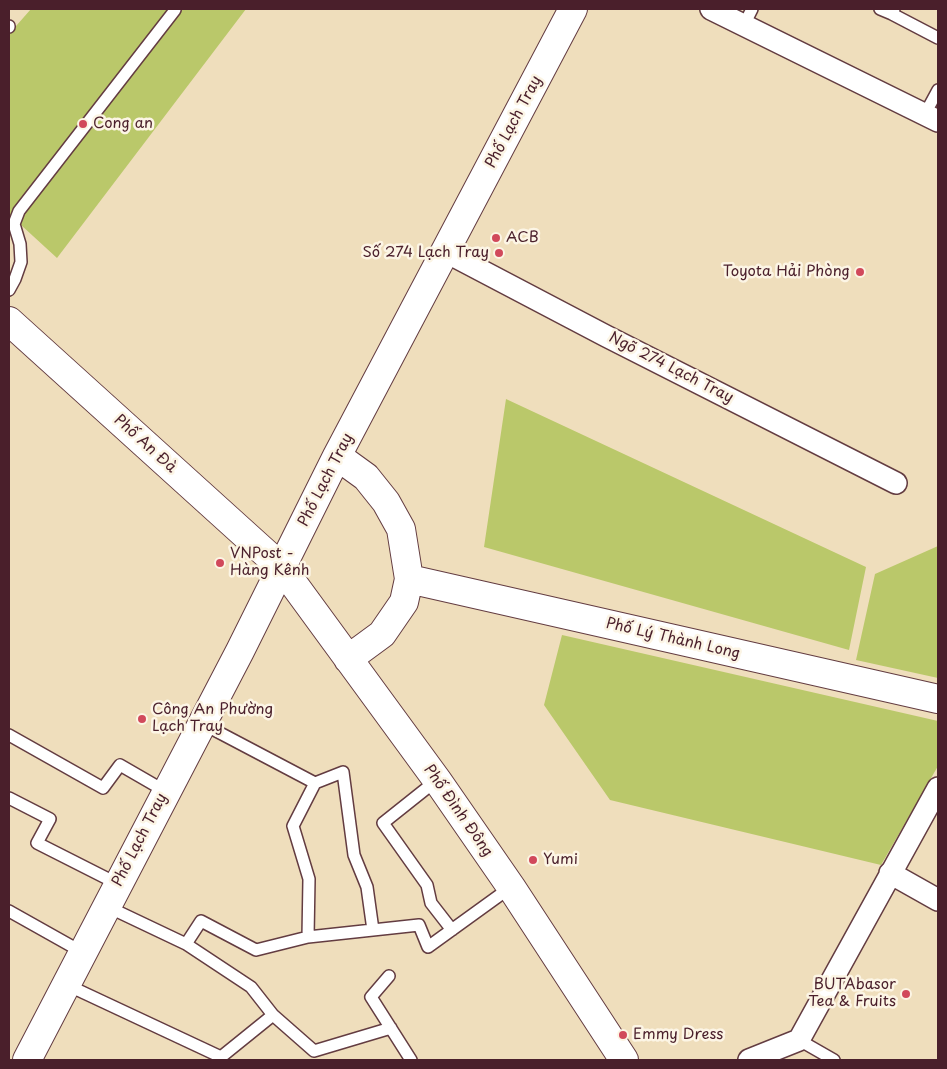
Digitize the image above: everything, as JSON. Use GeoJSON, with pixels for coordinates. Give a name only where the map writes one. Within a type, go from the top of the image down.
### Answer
{"type":"FeatureCollection","features":[{"type":"Feature","properties":{"kind":"street","name":"Phố Lạch Tray"},"geometry":{"type":"LineString","coordinates":[[27,1060],[282,568],[337,456],[573,9]]}},
{"type":"Feature","properties":{"kind":"street"},"geometry":{"type":"LineString","coordinates":[[711,9],[748,17],[931,118]]}},
{"type":"Feature","properties":{"kind":"street","name":"Ngõ 274 Lạch Tray"},"geometry":{"type":"LineString","coordinates":[[446,252],[606,336],[896,483]]}},
{"type":"Feature","properties":{"kind":"street","name":"Phố An Đà"},"geometry":{"type":"LineString","coordinates":[[9,320],[282,568]]}},
{"type":"Feature","properties":{"kind":"street"},"geometry":{"type":"LineString","coordinates":[[337,456],[366,477],[386,502],[401,529],[409,579],[404,602],[382,634],[348,659]]}},
{"type":"Feature","properties":{"kind":"street","name":"Phố Đình Đông"},"geometry":{"type":"LineString","coordinates":[[282,568],[437,780],[511,887],[624,1060]]}},
{"type":"Feature","properties":{"kind":"street","name":"Phố Lý Thành Long"},"geometry":{"type":"LineString","coordinates":[[409,579],[938,699]]}},
{"type":"Feature","properties":{"kind":"street"},"geometry":{"type":"LineString","coordinates":[[749,1060],[798,1040],[938,788]]}},
{"type":"Feature","properties":{"kind":"street"},"geometry":{"type":"LineString","coordinates":[[890,873],[938,900]]}},
{"type":"Feature","properties":{"kind":"lane"},"geometry":{"type":"LineString","coordinates":[[880,9],[893,12],[938,38]]}},
{"type":"Feature","properties":{"kind":"lane"},"geometry":{"type":"LineString","coordinates":[[9,290],[21,262],[20,244],[14,224],[19,211],[175,10]]}},
{"type":"Feature","properties":{"kind":"lane"},"geometry":{"type":"LineString","coordinates":[[931,118],[938,90]]}},
{"type":"Feature","properties":{"kind":"lane"},"geometry":{"type":"LineString","coordinates":[[201,724],[315,783]]}},
{"type":"Feature","properties":{"kind":"lane"},"geometry":{"type":"LineString","coordinates":[[9,735],[103,788],[120,765],[165,791]]}},
{"type":"Feature","properties":{"kind":"lane"},"geometry":{"type":"LineString","coordinates":[[308,937],[309,880],[293,826],[315,783],[343,772],[354,855],[367,887],[373,930]]}},
{"type":"Feature","properties":{"kind":"lane"},"geometry":{"type":"LineString","coordinates":[[437,780],[383,823],[427,885],[431,903],[452,930]]}},
{"type":"Feature","properties":{"kind":"lane"},"geometry":{"type":"LineString","coordinates":[[9,798],[50,819],[37,843],[252,987],[273,1015],[314,1051],[391,1028]]}},
{"type":"Feature","properties":{"kind":"lane"},"geometry":{"type":"LineString","coordinates":[[186,944],[201,921],[256,950],[308,937],[418,925],[428,947],[511,887]]}},
{"type":"Feature","properties":{"kind":"lane"},"geometry":{"type":"LineString","coordinates":[[9,912],[82,952]]}},
{"type":"Feature","properties":{"kind":"lane"},"geometry":{"type":"LineString","coordinates":[[389,976],[371,996],[410,1060]]}},
{"type":"Feature","properties":{"kind":"lane"},"geometry":{"type":"LineString","coordinates":[[65,984],[221,1057],[273,1015]]}},
{"type":"Feature","properties":{"kind":"lane"},"geometry":{"type":"LineString","coordinates":[[798,1040],[834,1060]]}},
{"type":"Feature","properties":{"kind":"green space","name":"Cong an"},"geometry":{"type":"Polygon","coordinates":[[[31,9],[246,9],[57,258],[9,214],[9,34],[31,9]]]}},
{"type":"Feature","properties":{"kind":"green space"},"geometry":{"type":"Polygon","coordinates":[[[506,399],[866,567],[849,650],[484,547],[506,399]]]}},
{"type":"Feature","properties":{"kind":"green space"},"geometry":{"type":"Polygon","coordinates":[[[938,546],[938,678],[856,660],[875,574],[938,546]]]}},
{"type":"Feature","properties":{"kind":"green space"},"geometry":{"type":"Polygon","coordinates":[[[562,635],[938,721],[938,766],[881,865],[610,800],[544,705],[562,635]]]}},
{"type":"Feature","properties":{"kind":"place","name":"Cong an"},"geometry":{"type":"Point","coordinates":[83,124]}},
{"type":"Feature","properties":{"kind":"place","name":"ACB"},"geometry":{"type":"Point","coordinates":[496,238]}},
{"type":"Feature","properties":{"kind":"place","name":"Số 274 Lạch Tray"},"geometry":{"type":"Point","coordinates":[499,253]}},
{"type":"Feature","properties":{"kind":"place","name":"Toyota Hải Phòng"},"geometry":{"type":"Point","coordinates":[860,272]}},
{"type":"Feature","properties":{"kind":"place","name":"VNPost - Hàng Kênh"},"geometry":{"type":"Point","coordinates":[220,563]}},
{"type":"Feature","properties":{"kind":"place","name":"Công An Phường Lạch Tray"},"geometry":{"type":"Point","coordinates":[142,719]}},
{"type":"Feature","properties":{"kind":"place","name":"Yumi"},"geometry":{"type":"Point","coordinates":[533,860]}},
{"type":"Feature","properties":{"kind":"place","name":"BUTAbasor Tea & Fruits"},"geometry":{"type":"Point","coordinates":[906,994]}},
{"type":"Feature","properties":{"kind":"place","name":"Emmy Dress"},"geometry":{"type":"Point","coordinates":[623,1035]}}]}
